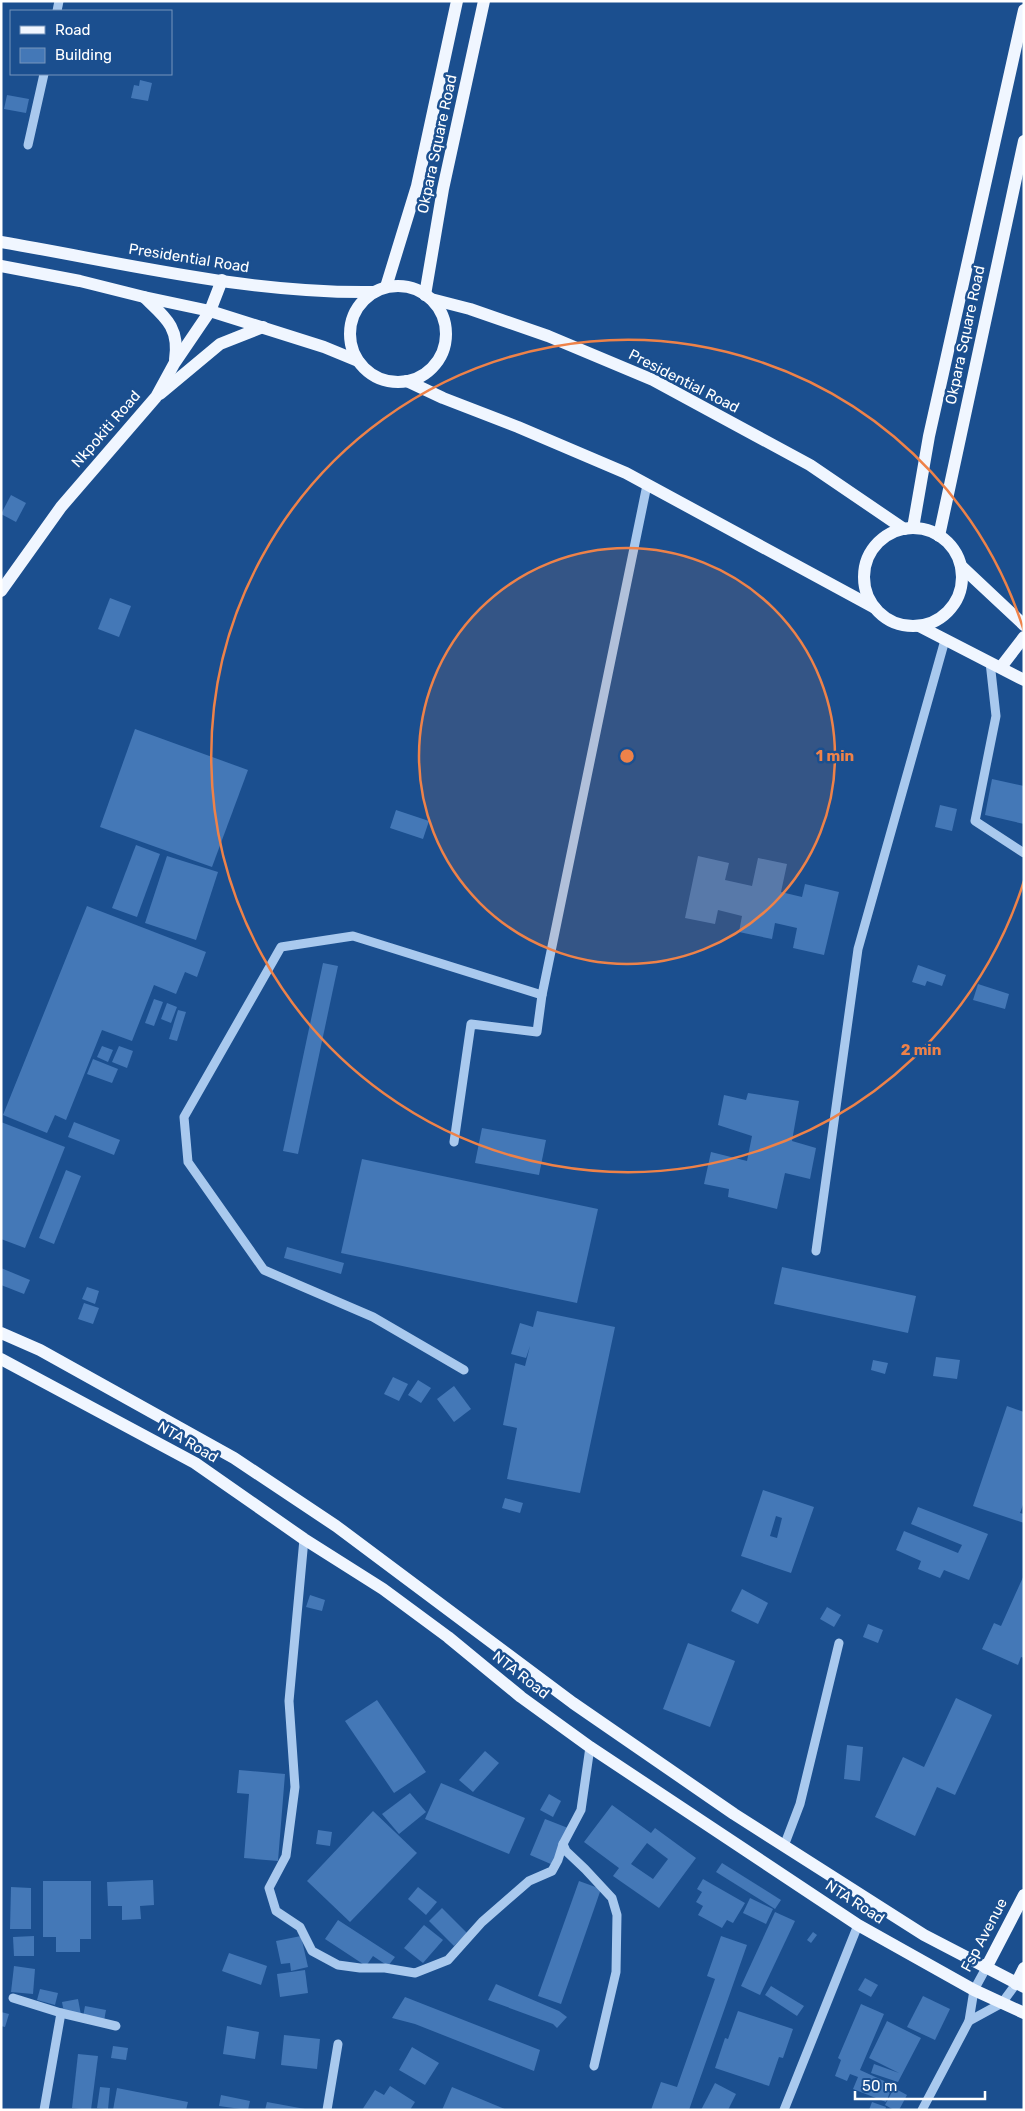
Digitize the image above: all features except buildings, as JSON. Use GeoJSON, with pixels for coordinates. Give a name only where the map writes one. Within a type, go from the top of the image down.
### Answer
{"type":"FeatureCollection","features":[{"type":"Feature","properties":{"kind":"main road","name":"Okpara Square Road"},"geometry":{"type":"LineString","coordinates":[[380,290],[417,186],[457,1]]}},
{"type":"Feature","properties":{"kind":"main road","name":"Okpara Square Road"},"geometry":{"type":"LineString","coordinates":[[428,297],[443,189],[484,1]]}},
{"type":"Feature","properties":{"kind":"main road"},"geometry":{"type":"LineString","coordinates":[[909,529],[1024,10]]}},
{"type":"Feature","properties":{"kind":"main road","name":"Okpara Square Road"},"geometry":{"type":"LineString","coordinates":[[939,536],[1024,141]]}},
{"type":"Feature","properties":{"kind":"main road","name":"Presidential Road"},"geometry":{"type":"LineString","coordinates":[[1,242],[185,276],[335,293],[380,290]]}},
{"type":"Feature","properties":{"kind":"main road"},"geometry":{"type":"LineString","coordinates":[[1,266],[80,281],[210,311],[263,327],[358,361]]}},
{"type":"Feature","properties":{"kind":"main road","name":"Nkpokiti Road"},"geometry":{"type":"LineString","coordinates":[[1,591],[60,507],[156,397],[174,364],[210,311],[222,280]]}},
{"type":"Feature","properties":{"kind":"main road"},"geometry":{"type":"LineString","coordinates":[[406,287],[428,297],[439,309],[444,321],[446,334],[439,359],[420,376],[407,381],[393,381],[380,378],[367,371],[358,361],[351,347],[349,331],[353,316],[361,302],[380,290],[406,287]]}},
{"type":"Feature","properties":{"kind":"main road"},"geometry":{"type":"LineString","coordinates":[[144,297],[172,326],[176,335],[177,347],[174,364]]}},
{"type":"Feature","properties":{"kind":"main road","name":"Presidential Road"},"geometry":{"type":"LineString","coordinates":[[428,297],[470,309],[548,336],[653,380],[810,465],[909,529]]}},
{"type":"Feature","properties":{"kind":"main road"},"geometry":{"type":"LineString","coordinates":[[156,397],[220,344],[263,327]]}},
{"type":"Feature","properties":{"kind":"main road"},"geometry":{"type":"LineString","coordinates":[[407,381],[443,398],[518,427],[626,473],[875,608],[890,620],[899,624],[919,626],[1024,680]]}},
{"type":"Feature","properties":{"kind":"main road"},"geometry":{"type":"LineString","coordinates":[[875,608],[867,593],[864,577],[867,560],[876,546],[889,535],[909,529],[922,529],[939,536],[953,549],[961,566],[1024,625]]}},
{"type":"Feature","properties":{"kind":"main road"},"geometry":{"type":"LineString","coordinates":[[919,626],[938,618],[954,605],[961,586],[961,566]]}},
{"type":"Feature","properties":{"kind":"main road"},"geometry":{"type":"LineString","coordinates":[[996,664],[1024,636]]}},
{"type":"Feature","properties":{"kind":"main road","name":"NTA Road"},"geometry":{"type":"LineString","coordinates":[[1,1334],[40,1350],[234,1458],[336,1526],[573,1703],[734,1814],[924,1935],[1020,1985]]}},
{"type":"Feature","properties":{"kind":"main road","name":"NTA Road"},"geometry":{"type":"LineString","coordinates":[[1,1359],[195,1463],[304,1540],[383,1589],[448,1637],[521,1697],[590,1747],[858,1925],[974,1990],[1024,2013]]}},
{"type":"Feature","properties":{"kind":"main road","name":"Fsp Avenue"},"geometry":{"type":"LineString","coordinates":[[986,1968],[1024,1895]]}},
{"type":"Feature","properties":{"kind":"main road"},"geometry":{"type":"LineString","coordinates":[[1020,1985],[1024,1968]]}},
{"type":"Feature","properties":{"kind":"street"},"geometry":{"type":"LineString","coordinates":[[28,145],[44,75]]}},
{"type":"Feature","properties":{"kind":"street"},"geometry":{"type":"LineString","coordinates":[[454,1142],[471,1024],[537,1032],[542,995],[647,485]]}},
{"type":"Feature","properties":{"kind":"street"},"geometry":{"type":"LineString","coordinates":[[816,1251],[858,949],[945,640]]}},
{"type":"Feature","properties":{"kind":"street"},"geometry":{"type":"LineString","coordinates":[[996,664],[996,716],[975,821],[1024,853]]}},
{"type":"Feature","properties":{"kind":"street"},"geometry":{"type":"LineString","coordinates":[[464,1370],[373,1317],[264,1270],[188,1162],[184,1118],[281,947],[353,936],[542,995]]}},
{"type":"Feature","properties":{"kind":"street"},"geometry":{"type":"LineString","coordinates":[[304,1540],[288,1701],[295,1787],[286,1856],[269,1888],[276,1911],[300,1926],[312,1951],[338,1965],[360,1968],[385,1968],[415,1973],[448,1960],[482,1922],[529,1881],[552,1871],[580,1810],[590,1747]]}},
{"type":"Feature","properties":{"kind":"street"},"geometry":{"type":"LineString","coordinates":[[784,1846],[800,1804],[839,1642]]}},
{"type":"Feature","properties":{"kind":"street"},"geometry":{"type":"LineString","coordinates":[[563,1844],[566,1851],[585,1868],[612,1898],[617,1915],[616,1972],[594,2066]]}},
{"type":"Feature","properties":{"kind":"street"},"geometry":{"type":"LineString","coordinates":[[784,2110],[858,1925]]}},
{"type":"Feature","properties":{"kind":"street","name":"Fsp Avenue"},"geometry":{"type":"LineString","coordinates":[[969,2021],[974,1990],[986,1968]]}},
{"type":"Feature","properties":{"kind":"street"},"geometry":{"type":"LineString","coordinates":[[922,2110],[969,2021],[1002,2003],[1020,1985]]}},
{"type":"Feature","properties":{"kind":"street"},"geometry":{"type":"LineString","coordinates":[[13,1998],[60,2013],[116,2026]]}},
{"type":"Feature","properties":{"kind":"street"},"geometry":{"type":"LineString","coordinates":[[44,2110],[60,2013]]}},
{"type":"Feature","properties":{"kind":"street"},"geometry":{"type":"LineString","coordinates":[[327,2110],[338,2044]]}}]}
